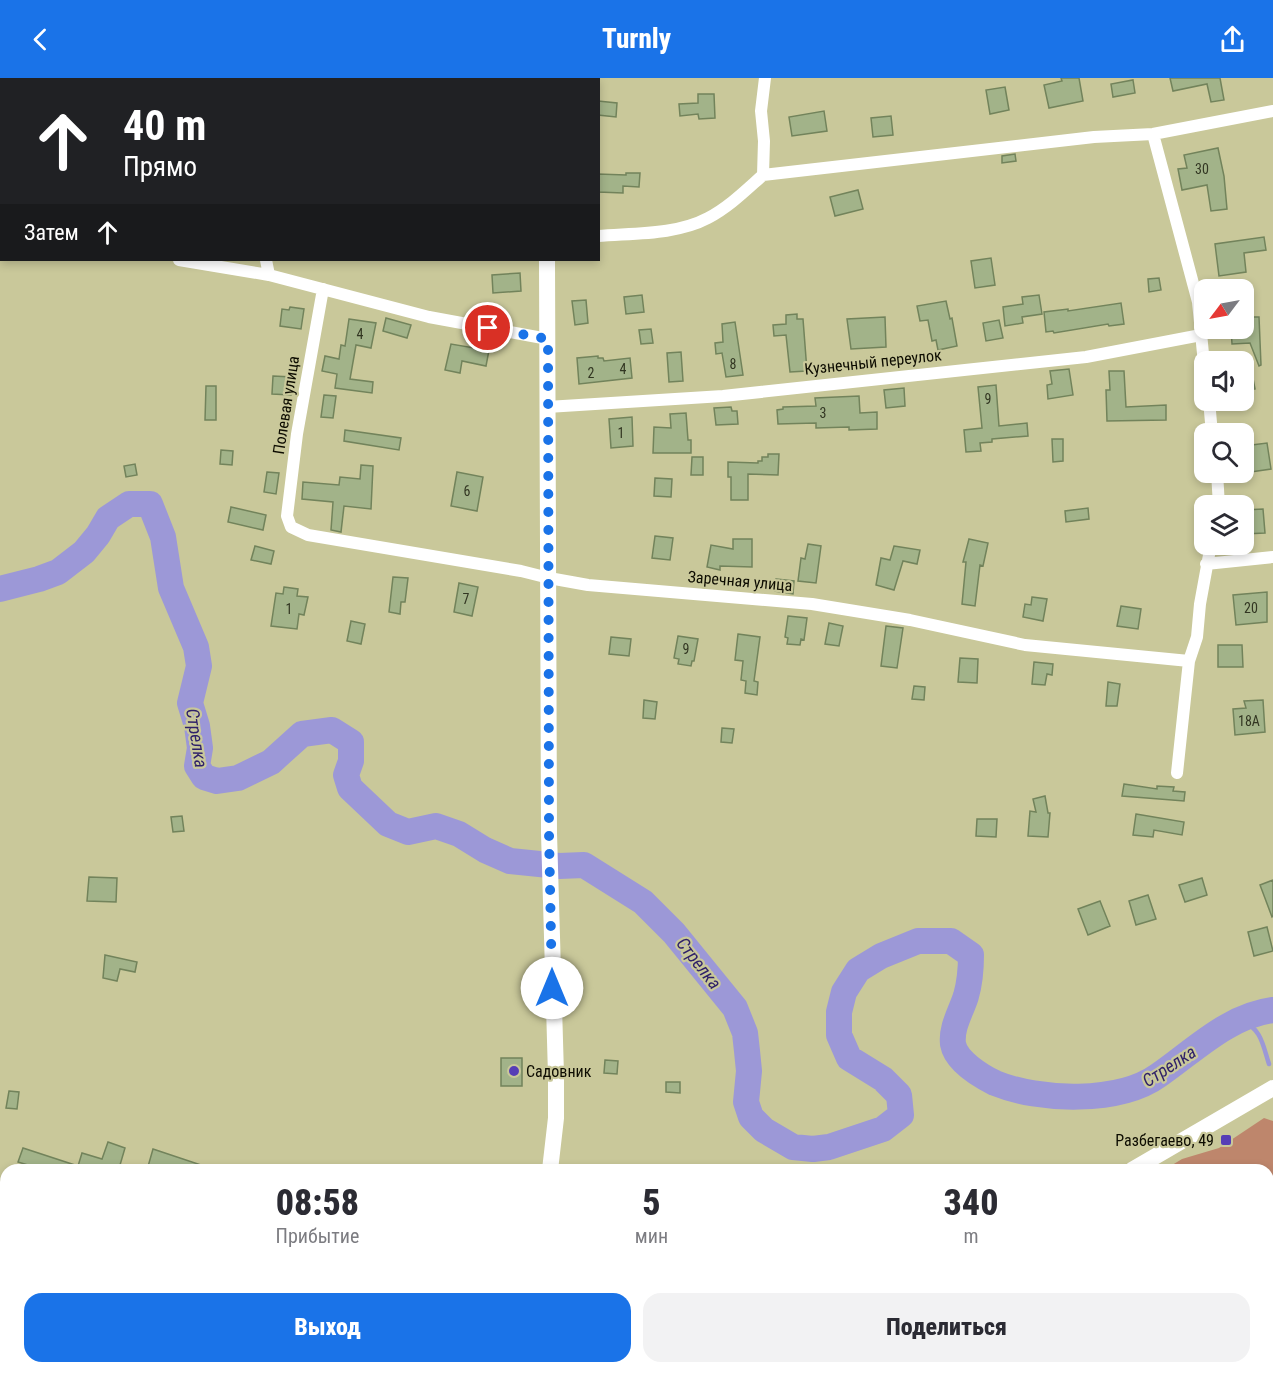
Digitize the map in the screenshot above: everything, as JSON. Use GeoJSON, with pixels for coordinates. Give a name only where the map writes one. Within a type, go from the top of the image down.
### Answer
{"type":"FeatureCollection","features":[{"type":"Feature","properties":{"kind":"main road"},"geometry":{"type":"LineString","coordinates":[[547,261],[549,833],[556,1118],[551,1164]]}},
{"type":"Feature","properties":{"kind":"main road"},"geometry":{"type":"LineString","coordinates":[[1142,1164],[1273,1088]]}},
{"type":"Feature","properties":{"kind":"street"},"geometry":{"type":"LineString","coordinates":[[763,175],[764,141],[761,111],[765,78]]}},
{"type":"Feature","properties":{"kind":"street"},"geometry":{"type":"LineString","coordinates":[[600,236],[674,229],[707,219],[732,202],[763,175],[1094,137],[1153,135],[1273,111]]}},
{"type":"Feature","properties":{"kind":"street"},"geometry":{"type":"LineString","coordinates":[[1153,135],[1194,287]]}},
{"type":"Feature","properties":{"kind":"street"},"geometry":{"type":"LineString","coordinates":[[185,261],[269,275],[429,317],[548,339]]}},
{"type":"Feature","properties":{"kind":"street"},"geometry":{"type":"LineString","coordinates":[[266,261],[269,275]]}},
{"type":"Feature","properties":{"kind":"street","name":"Полевая улица"},"geometry":{"type":"LineString","coordinates":[[291,527],[287,516],[297,434],[323,289]]}},
{"type":"Feature","properties":{"kind":"street","name":"Кузнечный переулок"},"geometry":{"type":"LineString","coordinates":[[547,407],[723,396],[1086,357],[1194,336]]}},
{"type":"Feature","properties":{"kind":"street","name":"Заречная улица"},"geometry":{"type":"LineString","coordinates":[[291,527],[308,535],[521,571],[588,585],[812,604],[910,620],[1025,645],[1189,664]]}},
{"type":"Feature","properties":{"kind":"street"},"geometry":{"type":"LineString","coordinates":[[1177,773],[1189,664],[1197,637],[1208,555]]}},
{"type":"Feature","properties":{"kind":"street"},"geometry":{"type":"LineString","coordinates":[[1207,561],[1273,557]]}},
{"type":"Feature","properties":{"kind":"shaded area"},"geometry":{"type":"Polygon","coordinates":[[[1264,1118],[1273,1121],[1273,1164],[1174,1164],[1182,1159],[1219,1148],[1264,1118]]]}},
{"type":"Feature","properties":{"kind":"building"},"geometry":{"type":"Polygon","coordinates":[[[1061,78],[1079,78],[1083,101],[1049,108],[1044,85],[1062,81],[1061,78]]]}},
{"type":"Feature","properties":{"kind":"building"},"geometry":{"type":"Polygon","coordinates":[[[1170,78],[1220,78],[1224,100],[1211,102],[1207,84],[1173,91],[1170,78]]]}},
{"type":"Feature","properties":{"kind":"building"},"geometry":{"type":"Polygon","coordinates":[[[1133,80],[1135,93],[1113,97],[1111,84],[1133,80]]]}},
{"type":"Feature","properties":{"kind":"building"},"geometry":{"type":"Polygon","coordinates":[[[1005,87],[1009,110],[990,114],[986,90],[1005,87]]]}},
{"type":"Feature","properties":{"kind":"building"},"geometry":{"type":"Polygon","coordinates":[[[698,94],[714,94],[715,118],[699,119],[698,114],[680,116],[679,104],[698,103],[698,94]]]}},
{"type":"Feature","properties":{"kind":"building"},"geometry":{"type":"Polygon","coordinates":[[[600,101],[617,103],[616,117],[600,115],[600,101]]]}},
{"type":"Feature","properties":{"kind":"building"},"geometry":{"type":"Polygon","coordinates":[[[824,111],[827,131],[792,136],[789,117],[824,111]]]}},
{"type":"Feature","properties":{"kind":"building"},"geometry":{"type":"Polygon","coordinates":[[[891,116],[893,135],[873,137],[871,118],[891,116]]]}},
{"type":"Feature","properties":{"kind":"building"},"geometry":{"type":"Polygon","coordinates":[[[1218,148],[1224,176],[1227,209],[1211,211],[1207,185],[1182,190],[1178,169],[1187,168],[1184,155],[1218,148]]]}},
{"type":"Feature","properties":{"kind":"building"},"geometry":{"type":"Polygon","coordinates":[[[1015,154],[1016,161],[1002,163],[1002,156],[1015,154]]]}},
{"type":"Feature","properties":{"kind":"building"},"geometry":{"type":"Polygon","coordinates":[[[626,173],[640,173],[639,187],[623,186],[623,193],[600,192],[600,174],[626,175],[626,173]]]}},
{"type":"Feature","properties":{"kind":"building"},"geometry":{"type":"Polygon","coordinates":[[[858,190],[863,209],[835,216],[830,197],[858,190]]]}},
{"type":"Feature","properties":{"kind":"building"},"geometry":{"type":"Polygon","coordinates":[[[1264,237],[1266,250],[1244,253],[1246,272],[1219,276],[1215,244],[1264,237]]]}},
{"type":"Feature","properties":{"kind":"building"},"geometry":{"type":"Polygon","coordinates":[[[991,258],[995,285],[975,288],[971,261],[991,258]]]}},
{"type":"Feature","properties":{"kind":"building"},"geometry":{"type":"Polygon","coordinates":[[[520,273],[521,291],[493,293],[492,275],[520,273]]]}},
{"type":"Feature","properties":{"kind":"building"},"geometry":{"type":"Polygon","coordinates":[[[1159,278],[1161,290],[1149,292],[1148,279],[1159,278]]]}},
{"type":"Feature","properties":{"kind":"building"},"geometry":{"type":"Polygon","coordinates":[[[642,295],[644,312],[626,314],[624,297],[642,295]]]}},
{"type":"Feature","properties":{"kind":"building"},"geometry":{"type":"Polygon","coordinates":[[[1039,295],[1042,314],[1022,317],[1023,323],[1005,326],[1003,307],[1023,304],[1022,297],[1039,295]]]}},
{"type":"Feature","properties":{"kind":"building"},"geometry":{"type":"Polygon","coordinates":[[[586,300],[588,323],[575,325],[572,301],[586,300]]]}},
{"type":"Feature","properties":{"kind":"building"},"geometry":{"type":"Polygon","coordinates":[[[946,301],[957,346],[938,350],[936,340],[932,341],[928,320],[920,321],[917,306],[946,301]]]}},
{"type":"Feature","properties":{"kind":"building"},"geometry":{"type":"Polygon","coordinates":[[[1121,303],[1124,324],[1109,326],[1108,324],[1054,333],[1053,331],[1046,332],[1044,312],[1121,303]]]}},
{"type":"Feature","properties":{"kind":"building"},"geometry":{"type":"Polygon","coordinates":[[[290,307],[304,309],[301,329],[280,326],[282,309],[289,310],[290,307]]]}},
{"type":"Feature","properties":{"kind":"building"},"geometry":{"type":"Polygon","coordinates":[[[797,314],[797,319],[803,319],[807,371],[790,372],[786,335],[774,336],[773,325],[786,324],[786,315],[797,314]]]}},
{"type":"Feature","properties":{"kind":"building"},"geometry":{"type":"Polygon","coordinates":[[[885,317],[886,347],[851,349],[847,319],[885,317]]]}},
{"type":"Feature","properties":{"kind":"building"},"geometry":{"type":"Polygon","coordinates":[[[1254,317],[1259,317],[1261,365],[1259,366],[1250,343],[1232,344],[1232,339],[1254,339],[1254,317]]]}},
{"type":"Feature","properties":{"kind":"building"},"geometry":{"type":"Polygon","coordinates":[[[386,318],[411,325],[407,338],[383,331],[386,318]]]}},
{"type":"Feature","properties":{"kind":"building"},"geometry":{"type":"Polygon","coordinates":[[[349,319],[376,323],[371,348],[356,345],[350,379],[373,382],[372,393],[335,388],[337,374],[322,371],[325,356],[339,359],[341,345],[345,346],[349,319]]]}},
{"type":"Feature","properties":{"kind":"building"},"geometry":{"type":"Polygon","coordinates":[[[999,320],[1003,338],[986,341],[983,323],[999,320]]]}},
{"type":"Feature","properties":{"kind":"building"},"geometry":{"type":"Polygon","coordinates":[[[735,322],[743,375],[726,377],[722,353],[716,354],[715,343],[723,342],[722,324],[735,322]]]}},
{"type":"Feature","properties":{"kind":"building"},"geometry":{"type":"Polygon","coordinates":[[[651,329],[653,343],[641,344],[639,330],[651,329]]]}},
{"type":"Feature","properties":{"kind":"building"},"geometry":{"type":"Polygon","coordinates":[[[475,343],[490,345],[486,366],[462,361],[460,373],[445,370],[451,344],[474,348],[475,343]]]}},
{"type":"Feature","properties":{"kind":"building"},"geometry":{"type":"Polygon","coordinates":[[[681,352],[683,381],[669,382],[667,353],[681,352]]]}},
{"type":"Feature","properties":{"kind":"building"},"geometry":{"type":"Polygon","coordinates":[[[598,356],[604,361],[630,358],[632,378],[579,384],[577,358],[598,356]]]}},
{"type":"Feature","properties":{"kind":"building"},"geometry":{"type":"Polygon","coordinates":[[[1069,369],[1073,395],[1048,399],[1047,385],[1052,384],[1050,371],[1069,369]]]}},
{"type":"Feature","properties":{"kind":"building"},"geometry":{"type":"Polygon","coordinates":[[[1109,371],[1124,371],[1126,407],[1166,405],[1166,420],[1107,421],[1106,390],[1110,390],[1109,371]]]}},
{"type":"Feature","properties":{"kind":"building"},"geometry":{"type":"Polygon","coordinates":[[[273,376],[292,377],[291,395],[272,394],[273,376]]]}},
{"type":"Feature","properties":{"kind":"building"},"geometry":{"type":"Polygon","coordinates":[[[996,385],[999,426],[1027,423],[1028,436],[992,439],[992,442],[980,443],[981,451],[966,452],[964,430],[982,428],[978,387],[996,385]]]}},
{"type":"Feature","properties":{"kind":"building"},"geometry":{"type":"Polygon","coordinates":[[[206,386],[216,386],[216,420],[205,420],[206,386]]]}},
{"type":"Feature","properties":{"kind":"building"},"geometry":{"type":"Polygon","coordinates":[[[904,388],[905,406],[886,408],[884,390],[904,388]]]}},
{"type":"Feature","properties":{"kind":"building"},"geometry":{"type":"Polygon","coordinates":[[[324,395],[336,396],[333,418],[321,417],[324,395]]]}},
{"type":"Feature","properties":{"kind":"building"},"geometry":{"type":"Polygon","coordinates":[[[859,396],[860,413],[877,412],[877,429],[816,428],[816,423],[778,424],[777,410],[783,407],[816,406],[815,398],[859,396]]]}},
{"type":"Feature","properties":{"kind":"building"},"geometry":{"type":"Polygon","coordinates":[[[731,407],[732,411],[737,411],[738,424],[716,425],[714,408],[731,407]]]}},
{"type":"Feature","properties":{"kind":"building"},"geometry":{"type":"Polygon","coordinates":[[[686,413],[691,453],[653,453],[654,427],[671,428],[670,414],[686,413]]]}},
{"type":"Feature","properties":{"kind":"building"},"geometry":{"type":"Polygon","coordinates":[[[632,417],[633,446],[611,448],[609,419],[632,417]]]}},
{"type":"Feature","properties":{"kind":"building"},"geometry":{"type":"Polygon","coordinates":[[[345,430],[401,438],[399,450],[344,441],[345,430]]]}},
{"type":"Feature","properties":{"kind":"building"},"geometry":{"type":"Polygon","coordinates":[[[1052,439],[1063,439],[1063,461],[1053,462],[1052,439]]]}},
{"type":"Feature","properties":{"kind":"building"},"geometry":{"type":"Polygon","coordinates":[[[1267,443],[1271,469],[1254,472],[1254,445],[1267,443]]]}},
{"type":"Feature","properties":{"kind":"building"},"geometry":{"type":"Polygon","coordinates":[[[221,450],[233,451],[232,465],[220,464],[221,450]]]}},
{"type":"Feature","properties":{"kind":"building"},"geometry":{"type":"Polygon","coordinates":[[[768,454],[779,454],[778,475],[748,474],[748,500],[731,500],[731,477],[728,477],[728,462],[758,463],[762,461],[762,457],[768,457],[768,454]]]}},
{"type":"Feature","properties":{"kind":"building"},"geometry":{"type":"Polygon","coordinates":[[[692,457],[703,457],[703,475],[691,475],[692,457]]]}},
{"type":"Feature","properties":{"kind":"building"},"geometry":{"type":"Polygon","coordinates":[[[135,464],[137,475],[126,477],[124,466],[135,464]]]}},
{"type":"Feature","properties":{"kind":"building"},"geometry":{"type":"Polygon","coordinates":[[[361,465],[373,466],[371,509],[344,506],[341,532],[331,530],[333,502],[302,499],[303,482],[339,485],[340,477],[360,479],[361,465]]]}},
{"type":"Feature","properties":{"kind":"building"},"geometry":{"type":"Polygon","coordinates":[[[267,472],[279,473],[276,494],[264,492],[267,472]]]}},
{"type":"Feature","properties":{"kind":"building"},"geometry":{"type":"Polygon","coordinates":[[[457,472],[483,477],[477,511],[451,506],[457,472]]]}},
{"type":"Feature","properties":{"kind":"building"},"geometry":{"type":"Polygon","coordinates":[[[655,478],[672,479],[671,497],[654,496],[655,478]]]}},
{"type":"Feature","properties":{"kind":"building"},"geometry":{"type":"Polygon","coordinates":[[[231,507],[266,515],[263,530],[228,522],[231,507]]]}},
{"type":"Feature","properties":{"kind":"building"},"geometry":{"type":"Polygon","coordinates":[[[1088,508],[1089,519],[1066,522],[1065,511],[1088,508]]]}},
{"type":"Feature","properties":{"kind":"building"},"geometry":{"type":"Polygon","coordinates":[[[1254,509],[1263,509],[1265,533],[1254,534],[1254,509]]]}},
{"type":"Feature","properties":{"kind":"building"},"geometry":{"type":"Polygon","coordinates":[[[655,536],[673,538],[670,560],[652,558],[655,536]]]}},
{"type":"Feature","properties":{"kind":"building"},"geometry":{"type":"Polygon","coordinates":[[[733,539],[752,539],[752,567],[720,566],[720,570],[707,567],[711,545],[733,549],[733,539]]]}},
{"type":"Feature","properties":{"kind":"building"},"geometry":{"type":"Polygon","coordinates":[[[969,539],[988,543],[983,566],[980,565],[975,606],[962,604],[966,562],[963,562],[969,539]]]}},
{"type":"Feature","properties":{"kind":"building"},"geometry":{"type":"Polygon","coordinates":[[[808,544],[821,546],[816,583],[798,581],[801,558],[805,559],[808,544]]]}},
{"type":"Feature","properties":{"kind":"building"},"geometry":{"type":"Polygon","coordinates":[[[255,546],[274,551],[271,564],[251,560],[255,546]]]}},
{"type":"Feature","properties":{"kind":"building"},"geometry":{"type":"Polygon","coordinates":[[[894,546],[920,550],[917,564],[903,561],[894,590],[876,585],[881,558],[890,560],[894,546]]]}},
{"type":"Feature","properties":{"kind":"building"},"geometry":{"type":"Polygon","coordinates":[[[393,577],[408,578],[405,602],[401,602],[400,614],[389,612],[393,577]]]}},
{"type":"Feature","properties":{"kind":"building"},"geometry":{"type":"Polygon","coordinates":[[[776,579],[794,581],[793,594],[775,591],[776,579]]]}},
{"type":"Feature","properties":{"kind":"building"},"geometry":{"type":"Polygon","coordinates":[[[459,583],[478,587],[472,616],[454,612],[459,583]]]}},
{"type":"Feature","properties":{"kind":"building"},"geometry":{"type":"Polygon","coordinates":[[[284,587],[298,589],[297,596],[308,597],[304,615],[299,614],[297,629],[271,626],[276,593],[283,594],[284,587]]]}},
{"type":"Feature","properties":{"kind":"building"},"geometry":{"type":"Polygon","coordinates":[[[1267,592],[1267,622],[1236,625],[1233,595],[1267,592]]]}},
{"type":"Feature","properties":{"kind":"building"},"geometry":{"type":"Polygon","coordinates":[[[1032,597],[1047,599],[1043,621],[1023,617],[1025,604],[1031,605],[1032,597]]]}},
{"type":"Feature","properties":{"kind":"building"},"geometry":{"type":"Polygon","coordinates":[[[1121,606],[1141,609],[1138,629],[1117,626],[1121,606]]]}},
{"type":"Feature","properties":{"kind":"building"},"geometry":{"type":"Polygon","coordinates":[[[788,616],[807,618],[804,640],[801,639],[800,645],[787,644],[788,638],[785,637],[788,616]]]}},
{"type":"Feature","properties":{"kind":"building"},"geometry":{"type":"Polygon","coordinates":[[[351,621],[365,624],[361,644],[347,641],[351,621]]]}},
{"type":"Feature","properties":{"kind":"building"},"geometry":{"type":"Polygon","coordinates":[[[829,623],[843,626],[839,646],[825,644],[829,623]]]}},
{"type":"Feature","properties":{"kind":"building"},"geometry":{"type":"Polygon","coordinates":[[[886,626],[903,628],[897,668],[881,666],[886,626]]]}},
{"type":"Feature","properties":{"kind":"building"},"geometry":{"type":"Polygon","coordinates":[[[738,634],[760,637],[754,681],[758,682],[757,695],[745,693],[746,681],[741,680],[743,661],[735,660],[738,634]]]}},
{"type":"Feature","properties":{"kind":"building"},"geometry":{"type":"Polygon","coordinates":[[[678,636],[698,639],[691,666],[678,664],[679,659],[674,658],[678,636]]]}},
{"type":"Feature","properties":{"kind":"building"},"geometry":{"type":"Polygon","coordinates":[[[611,637],[631,639],[629,656],[609,654],[611,637]]]}},
{"type":"Feature","properties":{"kind":"building"},"geometry":{"type":"Polygon","coordinates":[[[1218,645],[1242,645],[1243,667],[1218,667],[1218,645]]]}},
{"type":"Feature","properties":{"kind":"building"},"geometry":{"type":"Polygon","coordinates":[[[960,658],[978,659],[977,683],[958,682],[960,658]]]}},
{"type":"Feature","properties":{"kind":"building"},"geometry":{"type":"Polygon","coordinates":[[[1034,662],[1053,664],[1052,675],[1047,674],[1045,685],[1032,684],[1034,662]]]}},
{"type":"Feature","properties":{"kind":"building"},"geometry":{"type":"Polygon","coordinates":[[[1108,682],[1120,684],[1117,706],[1106,706],[1108,682]]]}},
{"type":"Feature","properties":{"kind":"building"},"geometry":{"type":"Polygon","coordinates":[[[914,686],[925,687],[924,700],[912,699],[914,686]]]}},
{"type":"Feature","properties":{"kind":"building"},"geometry":{"type":"Polygon","coordinates":[[[644,700],[657,702],[655,719],[643,718],[644,700]]]}},
{"type":"Feature","properties":{"kind":"building"},"geometry":{"type":"Polygon","coordinates":[[[1263,700],[1265,732],[1235,735],[1233,709],[1246,708],[1244,701],[1263,700]]]}},
{"type":"Feature","properties":{"kind":"building"},"geometry":{"type":"Polygon","coordinates":[[[722,728],[734,729],[732,743],[721,742],[722,728]]]}},
{"type":"Feature","properties":{"kind":"building"},"geometry":{"type":"Polygon","coordinates":[[[1124,784],[1157,789],[1157,786],[1174,787],[1173,791],[1185,792],[1184,801],[1122,796],[1124,784]]]}},
{"type":"Feature","properties":{"kind":"building"},"geometry":{"type":"Polygon","coordinates":[[[1045,796],[1048,813],[1050,813],[1048,837],[1028,836],[1030,811],[1036,812],[1033,799],[1045,796]]]}},
{"type":"Feature","properties":{"kind":"building"},"geometry":{"type":"Polygon","coordinates":[[[1136,814],[1184,822],[1182,835],[1154,830],[1153,837],[1133,835],[1136,814]]]}},
{"type":"Feature","properties":{"kind":"building"},"geometry":{"type":"Polygon","coordinates":[[[182,816],[184,831],[173,832],[171,817],[182,816]]]}},
{"type":"Feature","properties":{"kind":"building"},"geometry":{"type":"Polygon","coordinates":[[[977,819],[997,819],[996,837],[976,836],[977,819]]]}},
{"type":"Feature","properties":{"kind":"building"},"geometry":{"type":"Polygon","coordinates":[[[89,877],[117,878],[116,902],[87,901],[89,877]]]}},
{"type":"Feature","properties":{"kind":"building"},"geometry":{"type":"Polygon","coordinates":[[[1202,878],[1207,895],[1185,902],[1179,885],[1202,878]]]}},
{"type":"Feature","properties":{"kind":"building"},"geometry":{"type":"Polygon","coordinates":[[[1273,880],[1273,916],[1272,917],[1260,885],[1273,880]]]}},
{"type":"Feature","properties":{"kind":"building"},"geometry":{"type":"Polygon","coordinates":[[[1148,895],[1156,919],[1136,925],[1129,901],[1148,895]]]}},
{"type":"Feature","properties":{"kind":"building"},"geometry":{"type":"Polygon","coordinates":[[[1100,901],[1110,926],[1088,935],[1078,909],[1100,901]]]}},
{"type":"Feature","properties":{"kind":"building"},"geometry":{"type":"Polygon","coordinates":[[[1267,927],[1273,951],[1254,956],[1248,932],[1267,927]]]}},
{"type":"Feature","properties":{"kind":"building"},"geometry":{"type":"Polygon","coordinates":[[[105,955],[137,962],[135,972],[120,969],[117,981],[103,978],[105,955]]]}},
{"type":"Feature","properties":{"kind":"building"},"geometry":{"type":"Polygon","coordinates":[[[501,1058],[522,1058],[522,1086],[501,1086],[501,1058]]]}},
{"type":"Feature","properties":{"kind":"building"},"geometry":{"type":"Polygon","coordinates":[[[605,1060],[618,1061],[617,1074],[604,1073],[605,1060]]]}},
{"type":"Feature","properties":{"kind":"building"},"geometry":{"type":"Polygon","coordinates":[[[666,1082],[680,1082],[680,1093],[666,1092],[666,1082]]]}},
{"type":"Feature","properties":{"kind":"building"},"geometry":{"type":"Polygon","coordinates":[[[9,1091],[19,1092],[17,1109],[6,1108],[9,1091]]]}},
{"type":"Feature","properties":{"kind":"building"},"geometry":{"type":"Polygon","coordinates":[[[108,1142],[125,1148],[120,1164],[79,1164],[82,1153],[102,1159],[108,1142]]]}},
{"type":"Feature","properties":{"kind":"building"},"geometry":{"type":"Polygon","coordinates":[[[23,1148],[72,1164],[18,1162],[23,1148]]]}},
{"type":"Feature","properties":{"kind":"building"},"geometry":{"type":"Polygon","coordinates":[[[153,1149],[198,1164],[149,1164],[153,1149]]]}},
{"type":"Feature","properties":{"kind":"waterway","name":"Стрелка"},"geometry":{"type":"LineString","coordinates":[[0,589],[58,572],[84,552],[108,518],[129,504],[150,504],[163,537],[171,588],[196,647],[199,666],[190,703],[197,726],[200,748],[197,766],[204,777],[217,781],[238,778],[271,762],[302,734],[332,730],[351,742],[351,761],[346,775],[350,788],[388,824],[408,832],[436,826],[459,834],[485,850],[510,861],[559,866],[584,865],[643,902],[674,933],[735,1008],[745,1033],[749,1071],[746,1102],[751,1117],[764,1130],[793,1147],[813,1149],[829,1147],[883,1129],[901,1115],[899,1095],[883,1079],[849,1058],[839,1035],[839,1012],[844,992],[858,970],[881,956],[918,941],[951,941],[971,955],[967,991],[953,1032],[953,1044],[959,1056],[976,1072],[995,1083],[1013,1089],[1079,1097],[1123,1091],[1159,1075],[1213,1035],[1241,1019],[1273,1010]]}},
{"type":"Feature","properties":{"kind":"waterway"},"geometry":{"type":"LineString","coordinates":[[1241,1019],[1257,1033],[1263,1043],[1269,1064]]}},
{"type":"Feature","properties":{"kind":"place","name":"Садовник"},"geometry":{"type":"Point","coordinates":[514,1071]}},
{"type":"Feature","properties":{"kind":"place","name":"Разбегаево, 49"},"geometry":{"type":"Point","coordinates":[1226,1140]}},
{"type":"Feature","properties":{"kind":"route"},"geometry":{"type":"LineString","coordinates":[[488,328],[548,339],[549,833],[552,988]]}}]}
